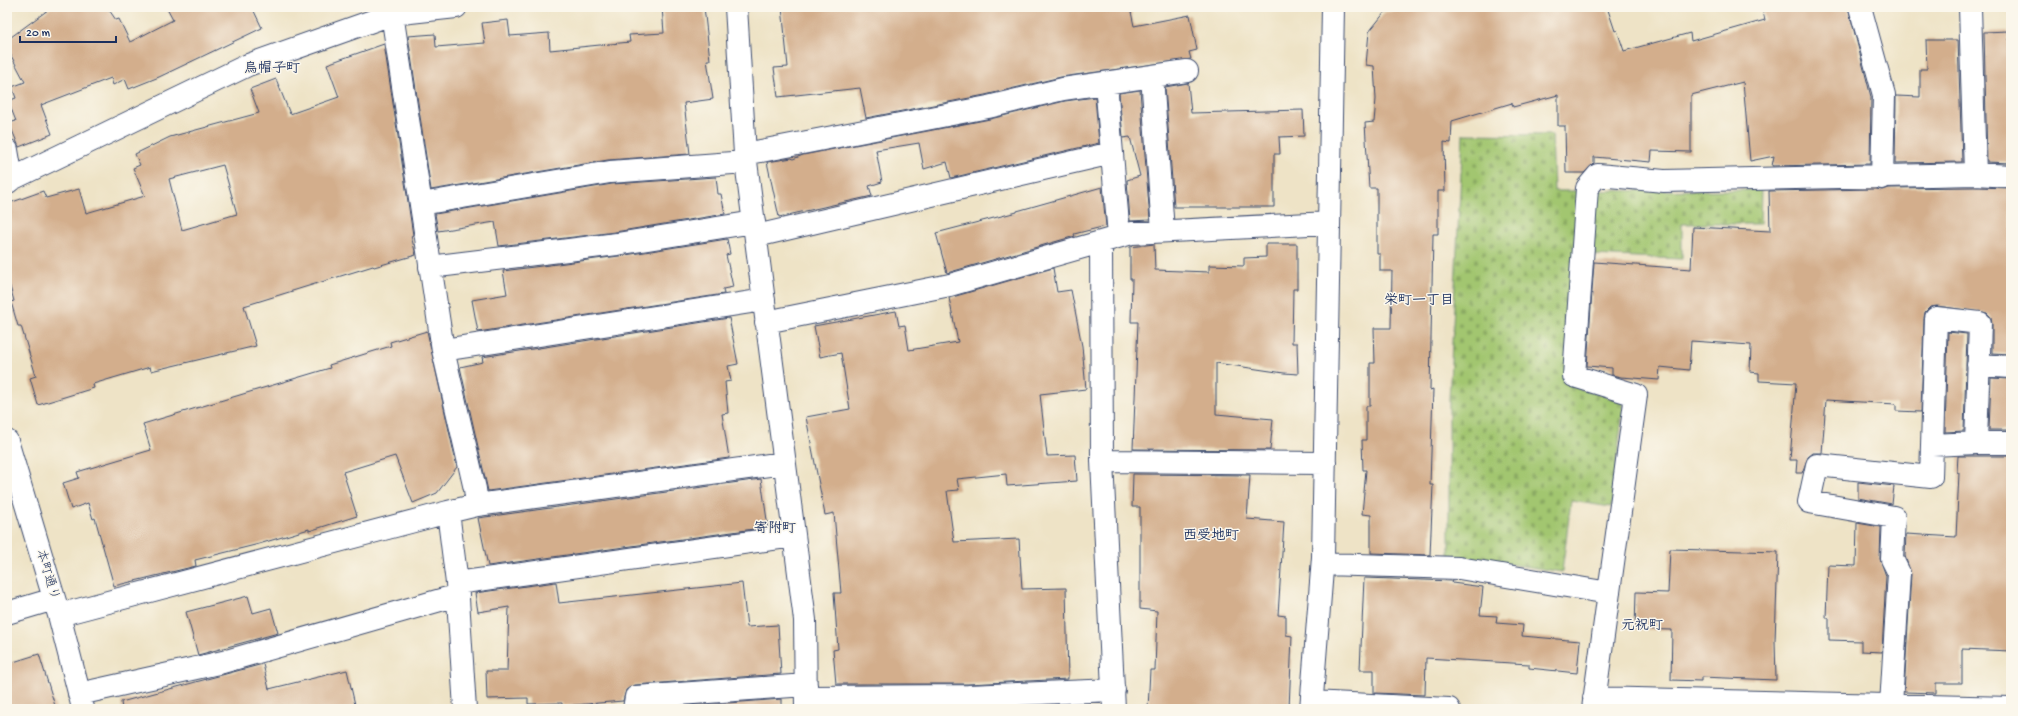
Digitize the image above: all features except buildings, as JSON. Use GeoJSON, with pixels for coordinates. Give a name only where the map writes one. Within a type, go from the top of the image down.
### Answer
{"type":"FeatureCollection","features":[{"type":"Feature","properties":{"kind":"street"},"geometry":{"type":"LineString","coordinates":[[7,150],[10,181],[248,65],[391,11],[456,7]]}},
{"type":"Feature","properties":{"kind":"street"},"geometry":{"type":"LineString","coordinates":[[736,7],[746,158],[805,620],[806,697]]}},
{"type":"Feature","properties":{"kind":"street"},"geometry":{"type":"LineString","coordinates":[[1334,7],[1322,564],[1312,705],[1449,709]]}},
{"type":"Feature","properties":{"kind":"street"},"geometry":{"type":"LineString","coordinates":[[1860,7],[1884,95],[1882,178]]}},
{"type":"Feature","properties":{"kind":"street"},"geometry":{"type":"LineString","coordinates":[[1970,7],[1975,174]]}},
{"type":"Feature","properties":{"kind":"street"},"geometry":{"type":"LineString","coordinates":[[391,11],[443,350],[475,489],[477,505]]}},
{"type":"Feature","properties":{"kind":"street"},"geometry":{"type":"LineString","coordinates":[[421,204],[610,172],[746,158],[988,107],[1063,89],[1187,71]]}},
{"type":"Feature","properties":{"kind":"street"},"geometry":{"type":"LineString","coordinates":[[1152,76],[1163,231]]}},
{"type":"Feature","properties":{"kind":"street"},"geometry":{"type":"LineString","coordinates":[[634,709],[636,697],[968,696],[1114,700],[1102,461],[1112,153],[1106,83]]}},
{"type":"Feature","properties":{"kind":"street"},"geometry":{"type":"LineString","coordinates":[[430,268],[617,244],[755,229],[1112,153]]}},
{"type":"Feature","properties":{"kind":"street"},"geometry":{"type":"LineString","coordinates":[[2011,176],[1975,174],[1882,178],[1664,181],[1598,176],[1586,188],[1574,376],[1636,395],[1593,703],[1891,705],[2011,708]]}},
{"type":"Feature","properties":{"kind":"street"},"geometry":{"type":"LineString","coordinates":[[766,322],[950,285],[1132,233],[1330,223]]}},
{"type":"Feature","properties":{"kind":"street"},"geometry":{"type":"LineString","coordinates":[[443,350],[764,300]]}},
{"type":"Feature","properties":{"kind":"street"},"geometry":{"type":"LineString","coordinates":[[1891,705],[1899,573],[1892,559],[1894,517],[1809,502],[1817,465],[1931,477],[1936,318],[1980,323],[1976,443]]}},
{"type":"Feature","properties":{"kind":"street"},"geometry":{"type":"LineString","coordinates":[[1978,365],[2011,367]]}},
{"type":"Feature","properties":{"kind":"street","name":"本町通り"},"geometry":{"type":"LineString","coordinates":[[7,441],[57,607],[81,702]]}},
{"type":"Feature","properties":{"kind":"street"},"geometry":{"type":"LineString","coordinates":[[1932,445],[2011,443]]}},
{"type":"Feature","properties":{"kind":"street"},"geometry":{"type":"LineString","coordinates":[[1102,461],[1325,464]]}},
{"type":"Feature","properties":{"kind":"street"},"geometry":{"type":"LineString","coordinates":[[7,613],[57,607],[477,505],[784,463]]}},
{"type":"Feature","properties":{"kind":"street"},"geometry":{"type":"LineString","coordinates":[[448,512],[458,589],[465,709]]}},
{"type":"Feature","properties":{"kind":"street"},"geometry":{"type":"LineString","coordinates":[[81,702],[223,662],[458,589],[794,536]]}},
{"type":"Feature","properties":{"kind":"street"},"geometry":{"type":"LineString","coordinates":[[1322,564],[1459,568],[1609,593]]}},
{"type":"Feature","properties":{"kind":"green space"},"geometry":{"type":"Polygon","coordinates":[[[1463,134],[1552,135],[1554,191],[1761,190],[1760,224],[1682,224],[1682,259],[1591,255],[1574,387],[1624,402],[1611,507],[1571,501],[1562,572],[1449,555],[1449,400],[1463,134]]]}},
{"type":"Feature","properties":{"kind":"district","name":"烏帽子町"},"geometry":{"type":"Point","coordinates":[272,69]}},
{"type":"Feature","properties":{"kind":"district","name":"栄町一丁目"},"geometry":{"type":"Point","coordinates":[1419,301]}},
{"type":"Feature","properties":{"kind":"district","name":"寄附町"},"geometry":{"type":"Point","coordinates":[775,529]}},
{"type":"Feature","properties":{"kind":"district","name":"西受地町"},"geometry":{"type":"Point","coordinates":[1211,536]}},
{"type":"Feature","properties":{"kind":"district","name":"元祝町"},"geometry":{"type":"Point","coordinates":[1642,626]}}]}
